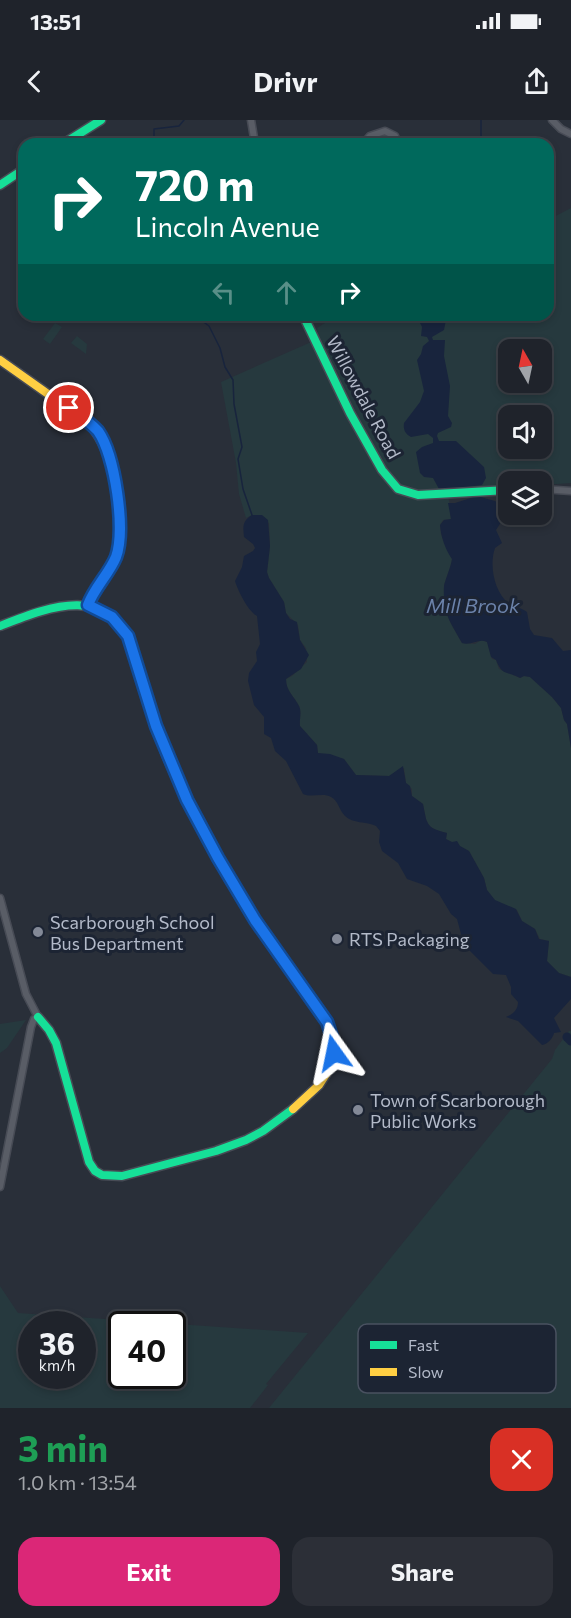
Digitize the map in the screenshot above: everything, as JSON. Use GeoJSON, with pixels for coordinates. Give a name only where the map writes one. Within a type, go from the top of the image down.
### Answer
{"type":"FeatureCollection","features":[{"type":"Feature","properties":{"kind":"street"},"geometry":{"type":"LineString","coordinates":[[72,138],[100,120]]}},
{"type":"Feature","properties":{"kind":"street"},"geometry":{"type":"LineString","coordinates":[[251,120],[254,138]]}},
{"type":"Feature","properties":{"kind":"street"},"geometry":{"type":"LineString","coordinates":[[552,120],[561,129],[571,134]]}},
{"type":"Feature","properties":{"kind":"street"},"geometry":{"type":"LineString","coordinates":[[368,138],[385,131],[396,138]]}},
{"type":"Feature","properties":{"kind":"street"},"geometry":{"type":"LineString","coordinates":[[0,185],[18,173]]}},
{"type":"Feature","properties":{"kind":"street","name":"Willowdale Road"},"geometry":{"type":"LineString","coordinates":[[306,321],[351,414],[394,485],[406,493],[418,495],[498,491]]}},
{"type":"Feature","properties":{"kind":"street"},"geometry":{"type":"LineString","coordinates":[[0,360],[89,423],[97,430],[105,445],[117,493],[118,544],[114,560],[88,605]]}},
{"type":"Feature","properties":{"kind":"street"},"geometry":{"type":"LineString","coordinates":[[552,490],[571,491]]}},
{"type":"Feature","properties":{"kind":"street"},"geometry":{"type":"LineString","coordinates":[[0,626],[58,605],[71,603],[88,605],[112,617],[128,636],[156,726],[187,800],[255,920],[329,1025],[333,1041],[333,1059],[327,1077],[314,1093],[251,1138],[122,1176],[107,1177],[94,1171],[88,1162],[56,1043],[51,1032],[31,1006],[26,994],[0,898]]}},
{"type":"Feature","properties":{"kind":"street"},"geometry":{"type":"LineString","coordinates":[[0,1187],[31,1027],[34,1019],[38,1017]]}},
{"type":"Feature","properties":{"kind":"green space"},"geometry":{"type":"Polygon","coordinates":[[[571,208],[571,483],[552,484],[552,471],[498,471],[498,487],[448,491],[451,519],[443,520],[440,525],[441,534],[452,559],[444,586],[446,610],[462,643],[475,644],[481,640],[487,642],[492,659],[496,660],[499,669],[520,678],[530,677],[561,708],[567,724],[571,748],[571,977],[559,973],[547,961],[549,941],[540,939],[535,929],[522,921],[517,910],[495,901],[487,890],[484,878],[469,851],[446,839],[447,833],[428,824],[423,804],[412,796],[412,789],[406,783],[404,768],[389,776],[356,775],[344,759],[318,753],[317,745],[300,726],[300,708],[289,690],[286,679],[307,662],[306,648],[300,640],[298,625],[286,613],[284,602],[267,572],[270,546],[269,523],[252,515],[246,518],[239,494],[236,463],[221,382],[318,339],[317,328],[328,321],[554,321],[554,217],[571,208]]]}},
{"type":"Feature","properties":{"kind":"green space"},"geometry":{"type":"Polygon","coordinates":[[[55,323],[62,327],[50,344],[43,339],[55,323]]]}},
{"type":"Feature","properties":{"kind":"green space"},"geometry":{"type":"Polygon","coordinates":[[[77,336],[87,344],[86,354],[71,343],[77,336]]]}},
{"type":"Feature","properties":{"kind":"green space"},"geometry":{"type":"Polygon","coordinates":[[[26,1020],[7,1048],[0,1053],[0,1024],[26,1020]]]}},
{"type":"Feature","properties":{"kind":"green space"},"geometry":{"type":"Polygon","coordinates":[[[571,1031],[571,1408],[269,1408],[552,1059],[555,1050],[571,1031]]]}},
{"type":"Feature","properties":{"kind":"green space"},"geometry":{"type":"Polygon","coordinates":[[[0,1286],[18,1313],[18,1389],[96,1389],[96,1318],[108,1319],[108,1389],[186,1389],[186,1325],[308,1333],[266,1384],[268,1385],[250,1408],[0,1408],[0,1286]]]}},
{"type":"Feature","properties":{"kind":"water"},"geometry":{"type":"Polygon","coordinates":[[[419,321],[446,321],[444,330],[432,337],[433,340],[445,340],[444,356],[450,386],[448,416],[452,423],[451,427],[438,433],[437,436],[439,441],[456,441],[484,467],[486,478],[482,485],[442,490],[433,478],[424,477],[420,473],[416,452],[433,443],[433,438],[428,434],[411,437],[404,429],[404,423],[420,402],[424,391],[417,360],[423,346],[429,341],[427,337],[421,336],[422,327],[419,321]]]}},
{"type":"Feature","properties":{"kind":"water","name":"Mill Brook"},"geometry":{"type":"Polygon","coordinates":[[[477,496],[498,503],[499,525],[496,530],[502,543],[495,548],[493,555],[496,585],[509,604],[527,612],[530,629],[534,635],[552,638],[563,651],[571,650],[571,748],[567,724],[561,708],[552,697],[530,677],[520,678],[503,671],[496,660],[491,657],[487,642],[462,643],[448,616],[444,586],[452,559],[444,543],[440,525],[444,520],[451,519],[448,503],[477,496]]]}},
{"type":"Feature","properties":{"kind":"water"},"geometry":{"type":"Polygon","coordinates":[[[252,515],[262,515],[268,520],[270,546],[267,572],[284,602],[286,613],[290,619],[297,622],[300,640],[309,655],[301,669],[286,679],[289,690],[300,708],[300,726],[317,745],[318,753],[344,759],[356,775],[389,776],[403,766],[406,783],[410,786],[412,796],[423,804],[428,824],[447,833],[446,839],[452,842],[457,841],[460,846],[469,851],[484,878],[487,890],[495,900],[516,909],[522,921],[535,929],[539,939],[549,941],[547,961],[559,973],[571,977],[571,999],[554,1018],[561,1032],[554,1033],[546,1043],[542,1045],[518,1021],[506,1017],[515,1011],[518,1002],[511,994],[506,975],[493,974],[464,945],[457,919],[451,914],[439,894],[427,886],[407,879],[398,863],[382,851],[379,842],[380,831],[376,826],[348,819],[333,798],[303,794],[286,761],[275,751],[271,738],[264,734],[264,717],[254,705],[248,681],[249,673],[257,661],[256,652],[260,644],[257,616],[247,605],[235,581],[242,567],[244,556],[255,548],[244,537],[243,527],[252,515]]]}},
{"type":"Feature","properties":{"kind":"waterway"},"geometry":{"type":"LineString","coordinates":[[154,138],[154,129],[179,126],[184,120]]}},
{"type":"Feature","properties":{"kind":"waterway","name":"Mill Brook"},"geometry":{"type":"LineString","coordinates":[[481,120],[483,138]]}},
{"type":"Feature","properties":{"kind":"waterway"},"geometry":{"type":"LineString","coordinates":[[202,321],[209,326],[220,348],[225,367],[233,380],[234,404],[242,447],[238,459],[243,489],[252,515]]}},
{"type":"Feature","properties":{"kind":"waterway"},"geometry":{"type":"LineString","coordinates":[[567,1037],[571,1041]]}},
{"type":"Feature","properties":{"kind":"traffic: fast"},"geometry":{"type":"LineString","coordinates":[[72,138],[101,120]]}},
{"type":"Feature","properties":{"kind":"traffic: fast"},"geometry":{"type":"LineString","coordinates":[[0,185],[18,173]]}},
{"type":"Feature","properties":{"kind":"traffic: fast"},"geometry":{"type":"LineString","coordinates":[[306,321],[350,413],[382,470],[398,489],[418,495],[498,491]]}},
{"type":"Feature","properties":{"kind":"traffic: fast"},"geometry":{"type":"LineString","coordinates":[[0,626],[39,612],[77,605],[95,608],[110,616],[123,630],[134,652],[150,710],[170,765],[207,839]]}},
{"type":"Feature","properties":{"kind":"traffic: fast"},"geometry":{"type":"LineString","coordinates":[[38,1017],[56,1043],[89,1162],[95,1171],[102,1175],[122,1176],[216,1151],[263,1131],[293,1109]]}},
{"type":"Feature","properties":{"kind":"traffic: slow"},"geometry":{"type":"LineString","coordinates":[[0,360],[89,423],[106,451],[117,486],[120,505],[120,540],[113,563],[88,605]]}},
{"type":"Feature","properties":{"kind":"traffic: slow"},"geometry":{"type":"LineString","coordinates":[[207,839],[275,951],[329,1025],[334,1053],[332,1065],[319,1085],[293,1109]]}},
{"type":"Feature","properties":{"kind":"place","name":"Scarborough School Bus Department"},"geometry":{"type":"Point","coordinates":[38,932]}},
{"type":"Feature","properties":{"kind":"place","name":"RTS Packaging"},"geometry":{"type":"Point","coordinates":[337,939]}},
{"type":"Feature","properties":{"kind":"place","name":"Town of Scarborough Public Works"},"geometry":{"type":"Point","coordinates":[358,1110]}},
{"type":"Feature","properties":{"kind":"route"},"geometry":{"type":"LineString","coordinates":[[69,408],[93,426],[104,441],[116,484],[118,503],[116,556],[88,605],[112,617],[128,636],[166,754],[187,800],[243,901],[276,952],[329,1025],[334,1053]]}}]}
